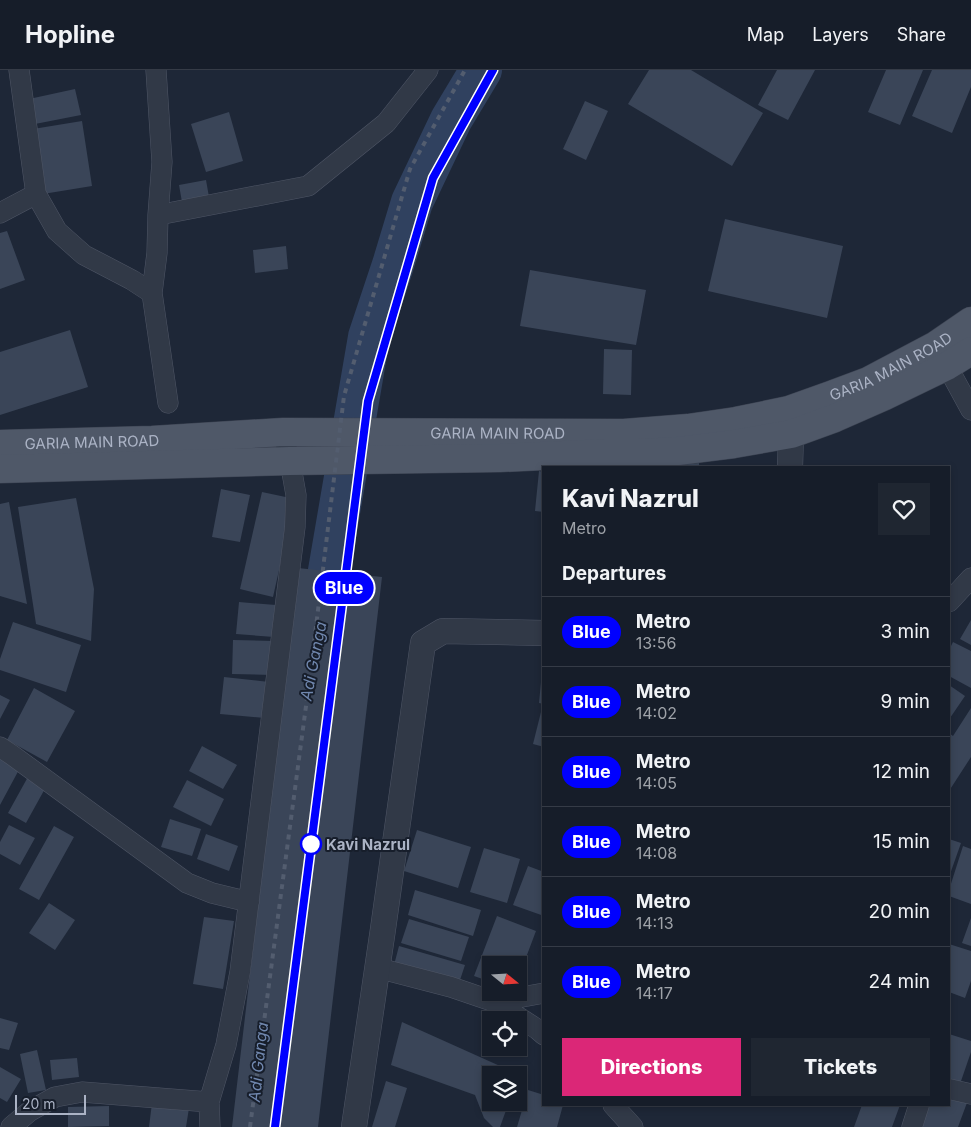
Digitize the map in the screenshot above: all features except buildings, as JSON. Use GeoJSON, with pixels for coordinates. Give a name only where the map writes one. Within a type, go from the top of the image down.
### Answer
{"type":"FeatureCollection","features":[{"type":"Feature","properties":{"kind":"main road","name":"GARIA MAIN ROAD"},"geometry":{"type":"LineString","coordinates":[[790,422],[936,345],[971,321]]}},
{"type":"Feature","properties":{"kind":"main road","name":"GARIA MAIN ROAD"},"geometry":{"type":"LineString","coordinates":[[0,469],[290,461],[444,446],[688,428],[736,421],[790,422],[835,418],[947,366],[971,351]]}},
{"type":"Feature","properties":{"kind":"main road","name":"GARIA MAIN ROAD"},"geometry":{"type":"LineString","coordinates":[[0,444],[213,437],[283,432],[444,446]]}},
{"type":"Feature","properties":{"kind":"street"},"geometry":{"type":"LineString","coordinates":[[18,70],[36,194],[57,231],[84,255],[132,280],[152,293]]}},
{"type":"Feature","properties":{"kind":"street"},"geometry":{"type":"LineString","coordinates":[[156,70],[162,162],[157,253],[152,293],[168,403]]}},
{"type":"Feature","properties":{"kind":"street"},"geometry":{"type":"LineString","coordinates":[[158,215],[308,186],[386,123],[428,70]]}},
{"type":"Feature","properties":{"kind":"street"},"geometry":{"type":"LineString","coordinates":[[0,213],[36,194]]}},
{"type":"Feature","properties":{"kind":"street"},"geometry":{"type":"LineString","coordinates":[[947,366],[971,410]]}},
{"type":"Feature","properties":{"kind":"street"},"geometry":{"type":"LineString","coordinates":[[790,422],[790,466]]}},
{"type":"Feature","properties":{"kind":"street"},"geometry":{"type":"LineString","coordinates":[[210,1127],[210,1102],[226,1044],[240,972],[295,526],[296,495],[283,432]]}},
{"type":"Feature","properties":{"kind":"street"},"geometry":{"type":"LineString","coordinates":[[950,601],[971,578]]}},
{"type":"Feature","properties":{"kind":"street"},"geometry":{"type":"LineString","coordinates":[[354,1127],[423,643],[443,631],[542,633]]}},
{"type":"Feature","properties":{"kind":"street"},"geometry":{"type":"LineString","coordinates":[[0,747],[187,882],[212,893],[249,902]]}},
{"type":"Feature","properties":{"kind":"street"},"geometry":{"type":"LineString","coordinates":[[378,968],[451,987],[495,1002],[542,1033]]}},
{"type":"Feature","properties":{"kind":"street"},"geometry":{"type":"LineString","coordinates":[[495,1002],[542,993]]}},
{"type":"Feature","properties":{"kind":"street"},"geometry":{"type":"LineString","coordinates":[[950,1089],[971,1094]]}},
{"type":"Feature","properties":{"kind":"street"},"geometry":{"type":"LineString","coordinates":[[11,1127],[30,1111],[55,1097],[82,1092],[210,1102]]}},
{"type":"Feature","properties":{"kind":"street"},"geometry":{"type":"LineString","coordinates":[[614,1106],[633,1127]]}},
{"type":"Feature","properties":{"kind":"street"},"geometry":{"type":"LineString","coordinates":[[912,1127],[919,1106]]}},
{"type":"Feature","properties":{"kind":"waterway","name":"Adi Ganga"},"geometry":{"type":"LineString","coordinates":[[319,629],[369,337],[412,202],[451,120],[481,70]]}},
{"type":"Feature","properties":{"kind":"railway"},"geometry":{"type":"LineString","coordinates":[[250,1127],[310,676],[344,396],[410,169],[465,70]]}},
{"type":"Feature","properties":{"kind":"railway"},"geometry":{"type":"LineString","coordinates":[[275,1127],[368,401],[433,178],[493,70]]}},
{"type":"Feature","properties":{"kind":"metro line","name":"Blue"},"geometry":{"type":"LineString","coordinates":[[275,1127],[368,401],[433,178],[493,70]]}},
{"type":"Feature","properties":{"kind":"place","name":"Kavi Nazrul"},"geometry":{"type":"Point","coordinates":[311,844]}}]}
